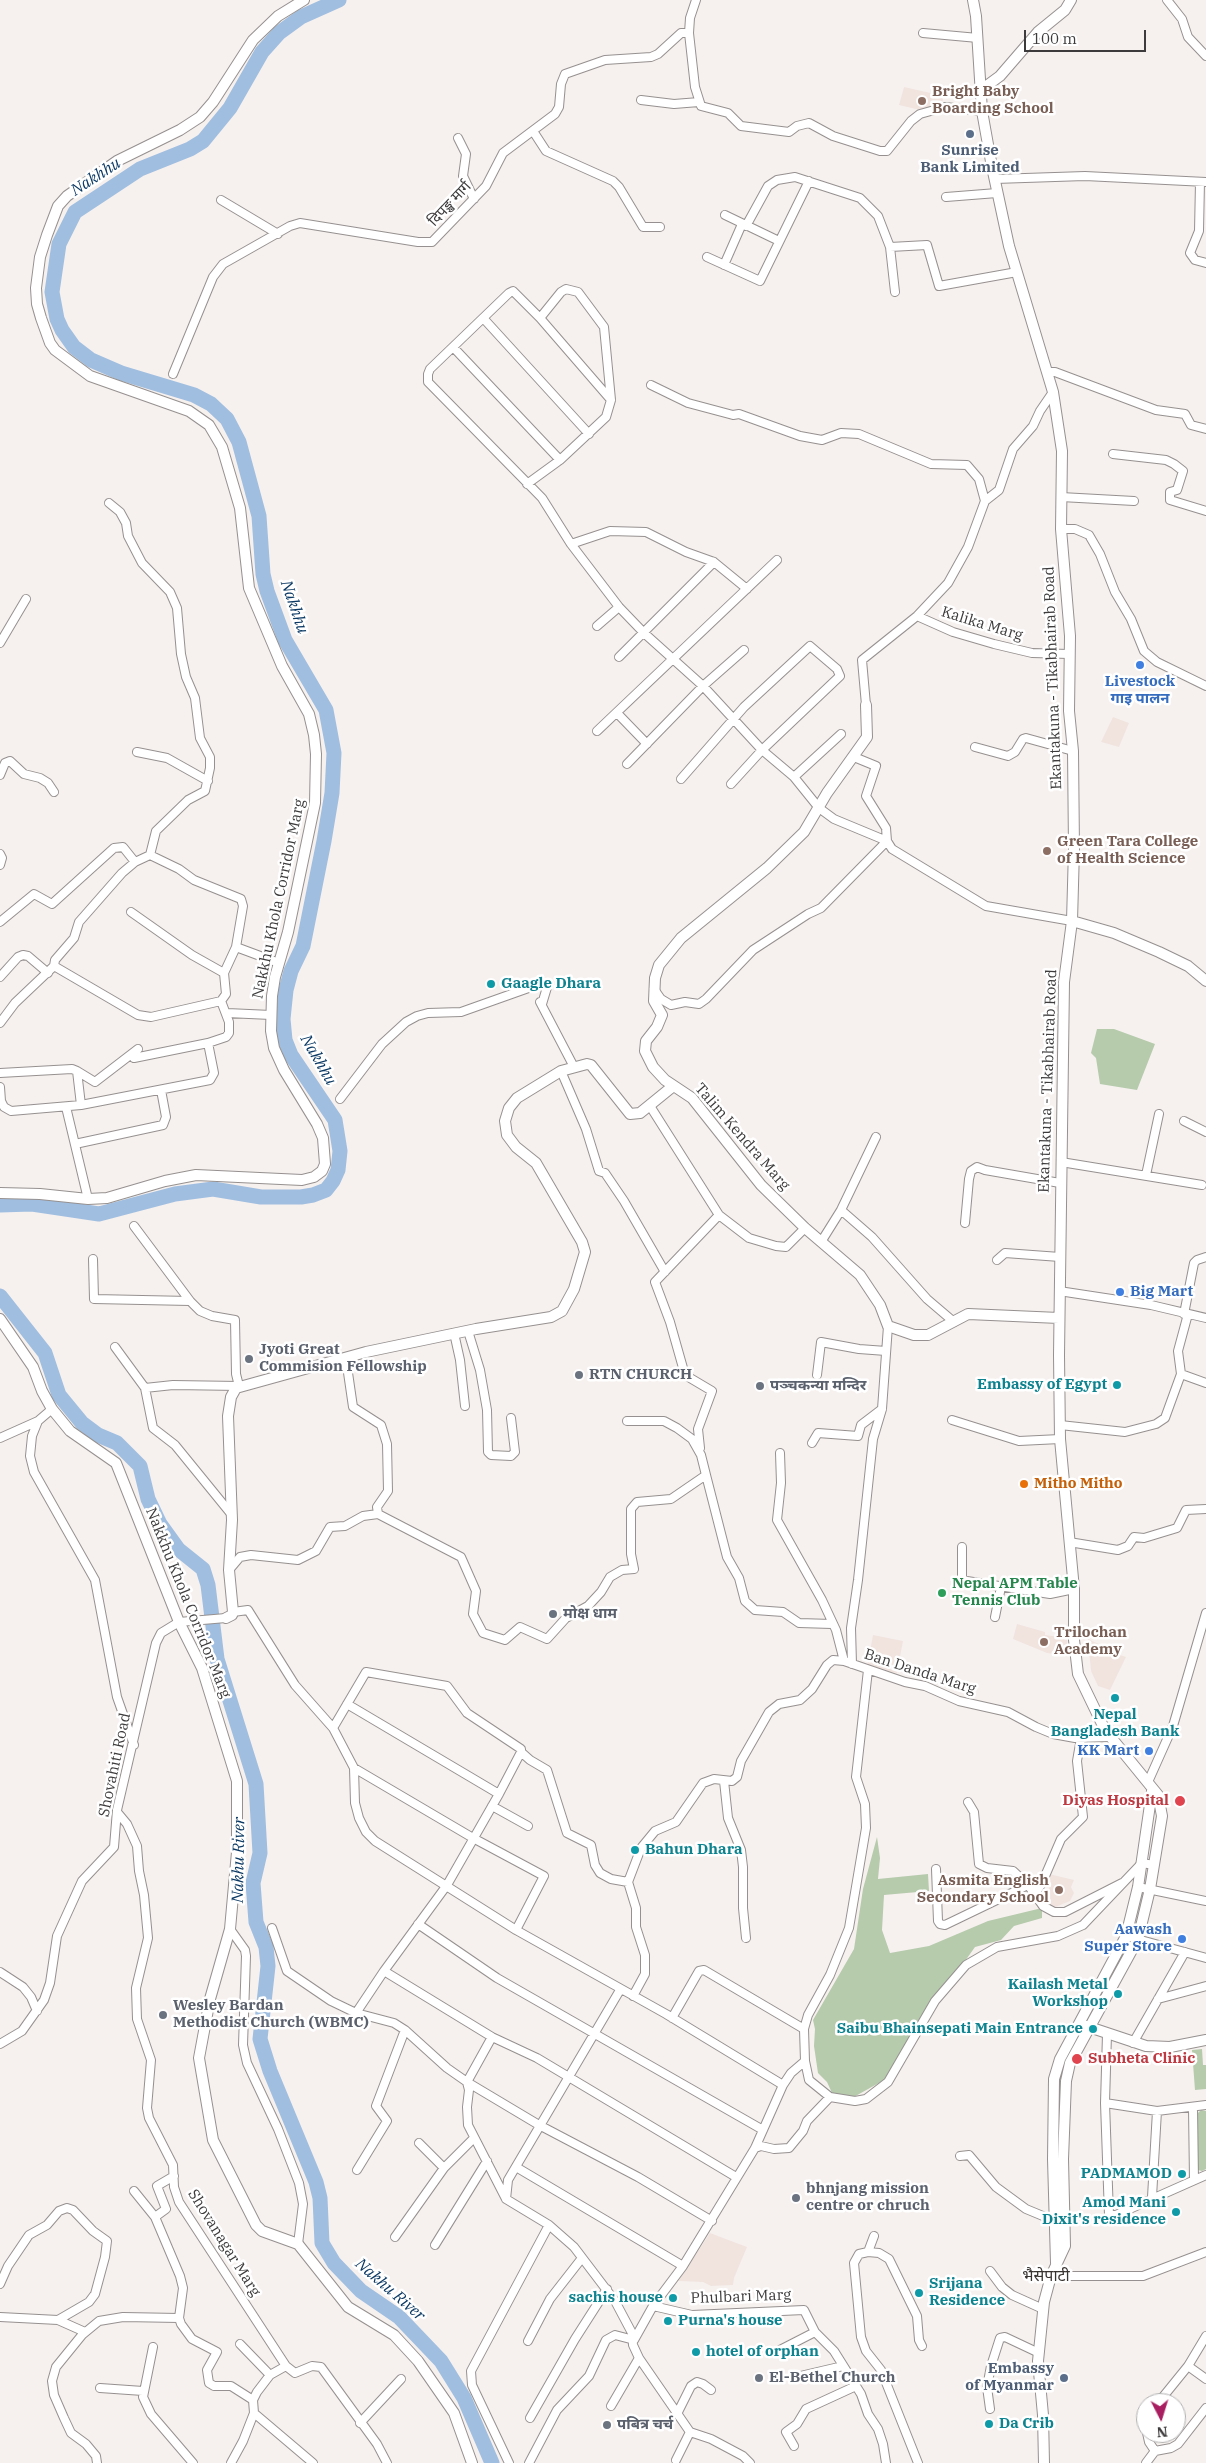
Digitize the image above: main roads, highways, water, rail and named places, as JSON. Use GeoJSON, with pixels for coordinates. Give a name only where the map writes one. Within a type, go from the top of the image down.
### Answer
{"type":"FeatureCollection","features":[{"type":"Feature","properties":{"kind":"waterway","name":"Nakhhu"},"geometry":{"type":"LineString","coordinates":[[0,1205],[32,1204],[99,1214],[175,1194],[213,1189],[261,1197],[301,1197],[326,1190],[338,1170],[340,1151],[335,1120],[291,1055],[285,1040],[283,1019],[286,990],[291,971],[303,946],[324,841],[332,793],[334,753],[326,710],[285,640],[267,591],[263,574],[259,516],[239,442],[227,419],[211,404],[194,395],[121,373],[91,360],[74,347],[57,319],[52,292],[59,244],[75,212],[140,169],[190,149],[203,141],[230,108],[262,52],[279,33],[301,17],[339,0]]}},
{"type":"Feature","properties":{"kind":"waterway","name":"Nakhu River"},"geometry":{"type":"LineString","coordinates":[[0,1296],[45,1353],[59,1395],[82,1423],[98,1435],[117,1443],[140,1466],[148,1499],[160,1524],[178,1549],[203,1569],[208,1585],[217,1659],[256,1784],[260,1853],[253,1883],[256,1922],[266,1947],[268,1966],[260,2039],[270,2071],[316,2182],[320,2198],[322,2243],[334,2263],[361,2291],[399,2317],[441,2361],[464,2398],[492,2463]]}},
{"type":"Feature","properties":{"kind":"place","name":"Bright Baby Boarding School"},"geometry":{"type":"Point","coordinates":[922,101]}},
{"type":"Feature","properties":{"kind":"place","name":"Sunrise Bank Limited"},"geometry":{"type":"Point","coordinates":[970,134]}},
{"type":"Feature","properties":{"kind":"place","name":"Livestock गाइ पालन"},"geometry":{"type":"Point","coordinates":[1140,665]}},
{"type":"Feature","properties":{"kind":"place","name":"Green Tara College of Health Science"},"geometry":{"type":"Point","coordinates":[1047,851]}},
{"type":"Feature","properties":{"kind":"place","name":"Gaagle Dhara"},"geometry":{"type":"Point","coordinates":[491,984]}},
{"type":"Feature","properties":{"kind":"place","name":"Big Mart"},"geometry":{"type":"Point","coordinates":[1120,1292]}},
{"type":"Feature","properties":{"kind":"place","name":"Jyoti Great Commision Fellowship"},"geometry":{"type":"Point","coordinates":[249,1359]}},
{"type":"Feature","properties":{"kind":"place","name":"RTN CHURCH"},"geometry":{"type":"Point","coordinates":[579,1375]}},
{"type":"Feature","properties":{"kind":"place","name":"Embassy of Egypt"},"geometry":{"type":"Point","coordinates":[1117,1385]}},
{"type":"Feature","properties":{"kind":"place","name":"पञ्चकन्या मन्दिर"},"geometry":{"type":"Point","coordinates":[760,1386]}},
{"type":"Feature","properties":{"kind":"place","name":"Mitho Mitho"},"geometry":{"type":"Point","coordinates":[1024,1484]}},
{"type":"Feature","properties":{"kind":"place","name":"Nepal APM Table Tennis Club"},"geometry":{"type":"Point","coordinates":[942,1593]}},
{"type":"Feature","properties":{"kind":"place","name":"मोक्ष धाम"},"geometry":{"type":"Point","coordinates":[553,1614]}},
{"type":"Feature","properties":{"kind":"place","name":"Trilochan Academy"},"geometry":{"type":"Point","coordinates":[1044,1642]}},
{"type":"Feature","properties":{"kind":"place","name":"Nepal Bangladesh Bank"},"geometry":{"type":"Point","coordinates":[1115,1698]}},
{"type":"Feature","properties":{"kind":"place","name":"KK Mart"},"geometry":{"type":"Point","coordinates":[1149,1751]}},
{"type":"Feature","properties":{"kind":"place","name":"Diyas Hospital"},"geometry":{"type":"Point","coordinates":[1180,1801]}},
{"type":"Feature","properties":{"kind":"place","name":"Bahun Dhara"},"geometry":{"type":"Point","coordinates":[635,1850]}},
{"type":"Feature","properties":{"kind":"place","name":"Asmita English Secondary School"},"geometry":{"type":"Point","coordinates":[1059,1890]}},
{"type":"Feature","properties":{"kind":"place","name":"Aawash Super Store"},"geometry":{"type":"Point","coordinates":[1182,1939]}},
{"type":"Feature","properties":{"kind":"place","name":"Kailash Metal Workshop"},"geometry":{"type":"Point","coordinates":[1118,1994]}},
{"type":"Feature","properties":{"kind":"place","name":"Wesley Bardan Methodist Church (WBMC)"},"geometry":{"type":"Point","coordinates":[163,2015]}},
{"type":"Feature","properties":{"kind":"place","name":"Saibu Bhainsepati Main Entrance"},"geometry":{"type":"Point","coordinates":[1093,2029]}},
{"type":"Feature","properties":{"kind":"place","name":"Subheta Clinic"},"geometry":{"type":"Point","coordinates":[1077,2059]}},
{"type":"Feature","properties":{"kind":"place","name":"PADMAMOD"},"geometry":{"type":"Point","coordinates":[1182,2174]}},
{"type":"Feature","properties":{"kind":"place","name":"bhnjang mission centre or chruch"},"geometry":{"type":"Point","coordinates":[796,2198]}},
{"type":"Feature","properties":{"kind":"place","name":"Amod Mani Dixit's residence"},"geometry":{"type":"Point","coordinates":[1176,2212]}},
{"type":"Feature","properties":{"kind":"place","name":"Srijana Residence"},"geometry":{"type":"Point","coordinates":[919,2293]}},
{"type":"Feature","properties":{"kind":"place","name":"sachis house"},"geometry":{"type":"Point","coordinates":[673,2298]}},
{"type":"Feature","properties":{"kind":"place","name":"Purna's house"},"geometry":{"type":"Point","coordinates":[668,2321]}},
{"type":"Feature","properties":{"kind":"place","name":"hotel of orphan"},"geometry":{"type":"Point","coordinates":[696,2352]}},
{"type":"Feature","properties":{"kind":"place","name":"El-Bethel Church"},"geometry":{"type":"Point","coordinates":[759,2378]}},
{"type":"Feature","properties":{"kind":"place","name":"Embassy of Myanmar"},"geometry":{"type":"Point","coordinates":[1064,2378]}},
{"type":"Feature","properties":{"kind":"place","name":"Da Crib"},"geometry":{"type":"Point","coordinates":[989,2424]}},
{"type":"Feature","properties":{"kind":"place","name":"पबित्र चर्च"},"geometry":{"type":"Point","coordinates":[607,2425]}},
{"type":"Feature","properties":{"kind":"district","name":"भैसेपाटी"},"geometry":{"type":"Point","coordinates":[1046,2276]}}]}
